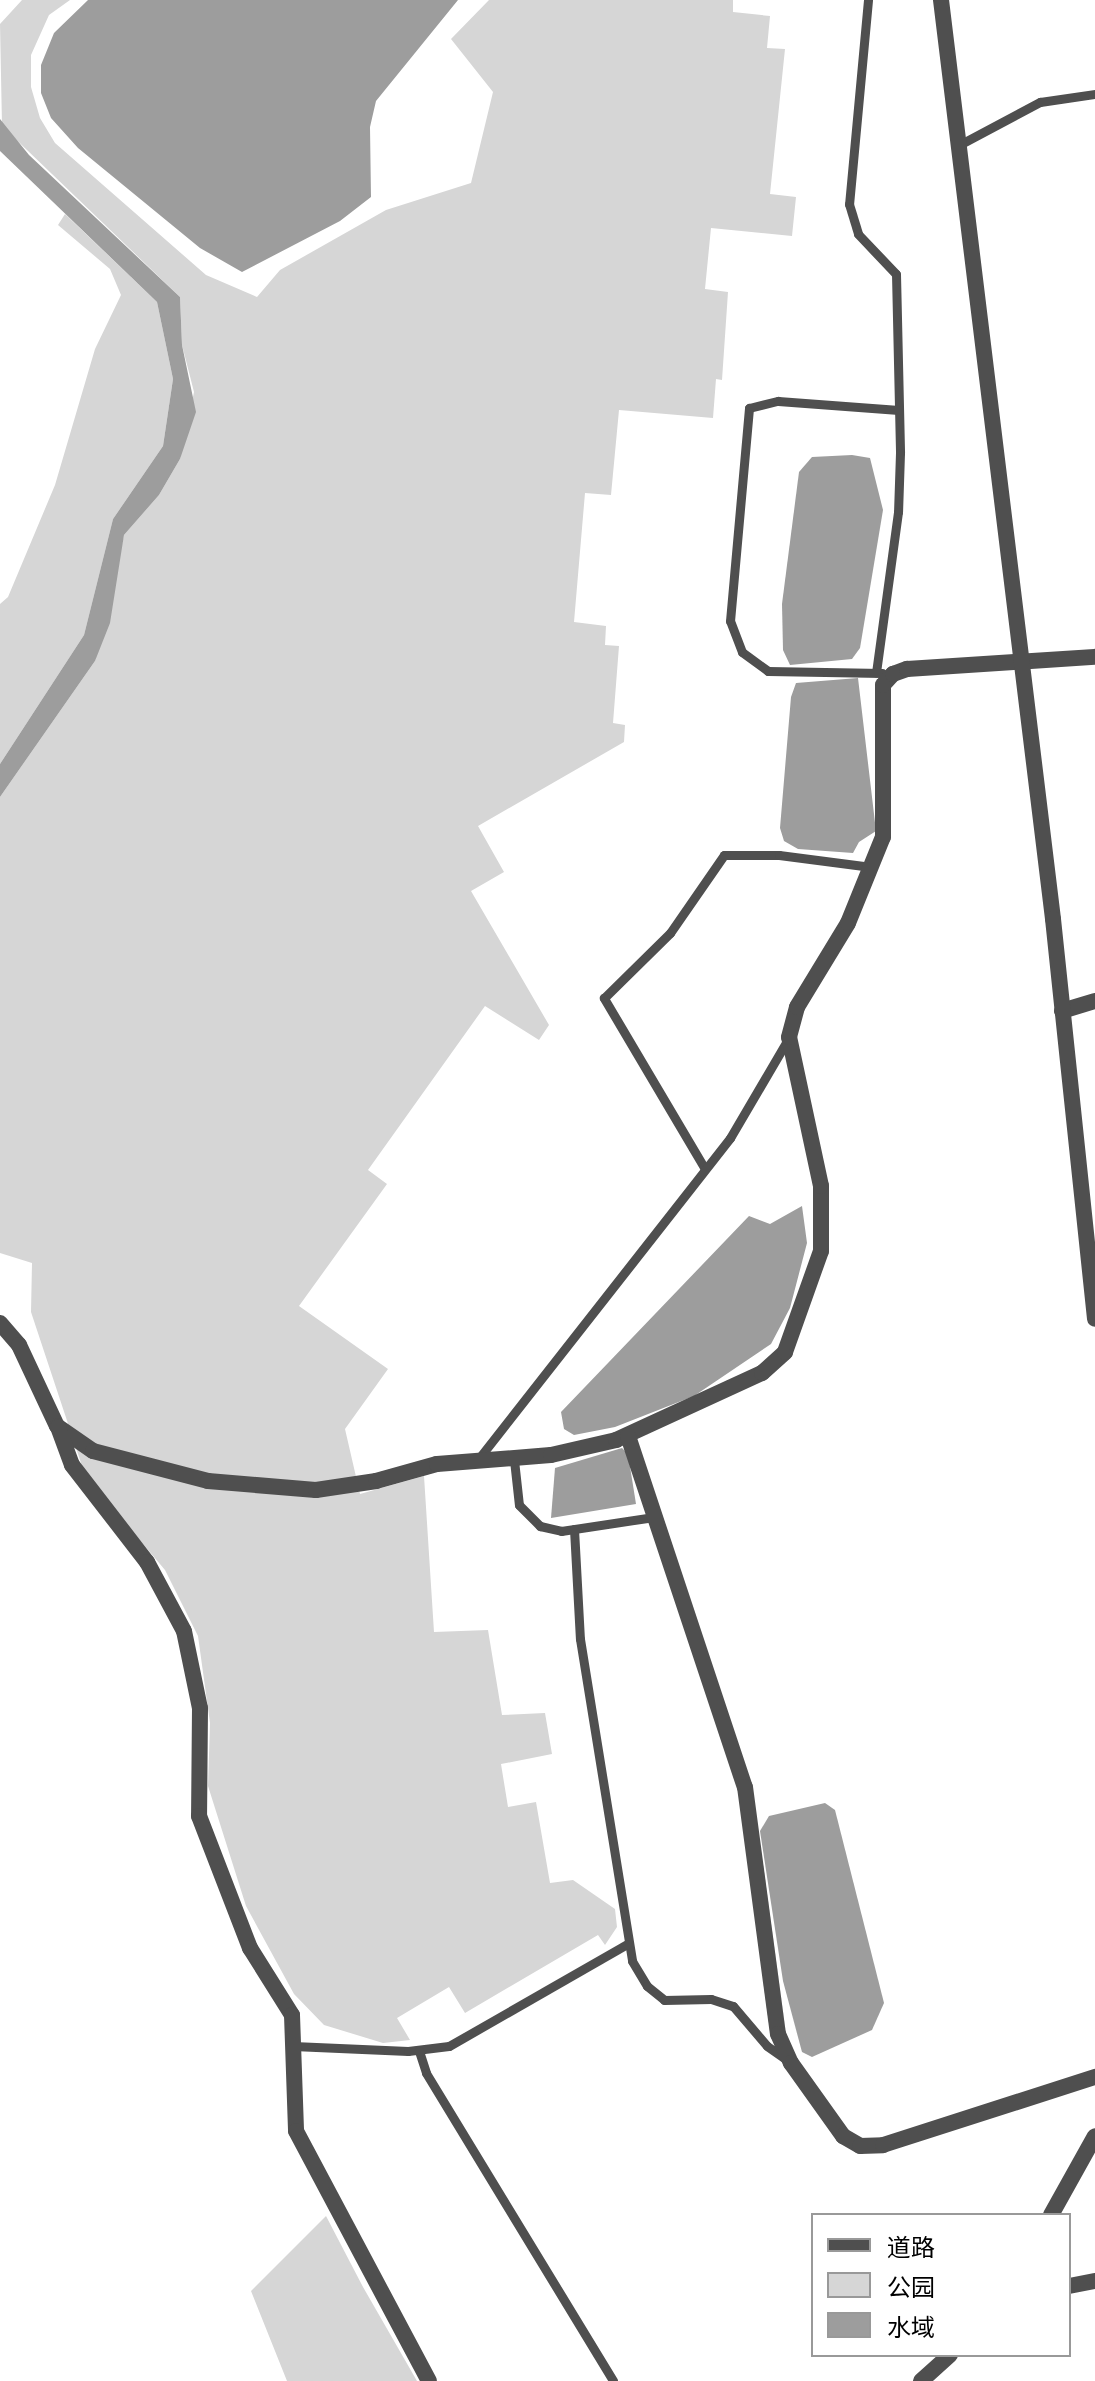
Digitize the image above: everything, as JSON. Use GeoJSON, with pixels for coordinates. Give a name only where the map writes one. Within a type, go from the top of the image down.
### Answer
{"type":"FeatureCollection","features":[{"type":"Feature","properties":{"kind":"street"},"geometry":{"type":"LineString","coordinates":[[941,0],[1062,1011],[1095,1319]]}},
{"type":"Feature","properties":{"kind":"street"},"geometry":{"type":"LineString","coordinates":[[57,1426],[99,1454],[208,1481],[291,1489],[346,1487],[437,1464],[514,1460],[628,1436],[762,1373],[785,1352],[821,1244],[821,1186],[789,1037],[797,1007],[848,923],[885,830],[884,673],[1095,657]]}},
{"type":"Feature","properties":{"kind":"street"},"geometry":{"type":"LineString","coordinates":[[1062,1011],[1095,1001]]}},
{"type":"Feature","properties":{"kind":"street"},"geometry":{"type":"LineString","coordinates":[[0,1323],[19,1345],[72,1465],[147,1562],[184,1631],[200,1708],[199,1816],[250,1948],[292,2015],[296,2131],[429,2381]]}},
{"type":"Feature","properties":{"kind":"street"},"geometry":{"type":"LineString","coordinates":[[628,1436],[745,1787],[778,2034],[791,2063],[843,2136],[875,2147],[1095,2077]]}},
{"type":"Feature","properties":{"kind":"street"},"geometry":{"type":"LineString","coordinates":[[1052,2213],[1095,2136]]}},
{"type":"Feature","properties":{"kind":"street"},"geometry":{"type":"LineString","coordinates":[[1071,2286],[1095,2281]]}},
{"type":"Feature","properties":{"kind":"street"},"geometry":{"type":"LineString","coordinates":[[921,2381],[948,2357]]}},
{"type":"Feature","properties":{"kind":"lane"},"geometry":{"type":"LineString","coordinates":[[868,0],[849,204],[858,234],[896,274],[899,410],[898,512],[884,673],[768,671],[742,652],[730,621],[749,408],[778,401],[899,410]]}},
{"type":"Feature","properties":{"kind":"lane"},"geometry":{"type":"LineString","coordinates":[[959,145],[1040,102],[1095,94]]}},
{"type":"Feature","properties":{"kind":"lane"},"geometry":{"type":"LineString","coordinates":[[705,1169],[604,998],[670,933],[724,855],[779,855],[871,867]]}},
{"type":"Feature","properties":{"kind":"lane"},"geometry":{"type":"LineString","coordinates":[[476,1462],[705,1169],[789,1037]]}},
{"type":"Feature","properties":{"kind":"lane"},"geometry":{"type":"LineString","coordinates":[[514,1460],[519,1505],[527,1517],[540,1526],[574,1529],[654,1517]]}},
{"type":"Feature","properties":{"kind":"lane"},"geometry":{"type":"LineString","coordinates":[[574,1529],[580,1639],[627,1944],[638,1974],[658,1997],[680,2003],[711,1999],[733,2006],[767,2046],[791,2063]]}},
{"type":"Feature","properties":{"kind":"lane"},"geometry":{"type":"LineString","coordinates":[[293,2046],[419,2051],[449,2046],[627,1944]]}},
{"type":"Feature","properties":{"kind":"lane"},"geometry":{"type":"LineString","coordinates":[[419,2051],[426,2073],[613,2381]]}},
{"type":"Feature","properties":{"kind":"green space"},"geometry":{"type":"Polygon","coordinates":[[[22,0],[70,0],[49,15],[31,55],[31,87],[40,118],[55,143],[206,275],[257,297],[280,270],[386,210],[471,183],[493,92],[451,39],[489,0],[733,0],[733,12],[770,16],[767,48],[785,49],[770,194],[796,197],[792,236],[711,228],[705,289],[728,292],[722,380],[716,379],[713,418],[619,410],[611,495],[585,493],[574,622],[606,626],[605,645],[619,646],[613,723],[625,725],[624,742],[478,826],[504,872],[471,891],[549,1025],[539,1040],[485,1006],[368,1170],[387,1184],[299,1306],[388,1369],[345,1429],[360,1494],[424,1476],[434,1632],[488,1630],[502,1715],[545,1713],[552,1754],[501,1764],[508,1807],[536,1802],[550,1883],[573,1880],[615,1909],[617,1927],[605,1945],[598,1935],[465,2013],[449,1987],[397,2018],[410,2040],[383,2043],[324,2025],[294,1994],[246,1906],[208,1786],[210,1723],[198,1636],[165,1570],[85,1475],[31,1312],[32,1263],[0,1253],[0,797],[95,661],[124,535],[159,495],[180,459],[194,392],[182,345],[180,297],[2,126],[0,24],[22,0]]]}},
{"type":"Feature","properties":{"kind":"green space"},"geometry":{"type":"Polygon","coordinates":[[[65,214],[157,302],[173,379],[163,446],[113,519],[84,635],[0,764],[0,604],[8,597],[55,485],[95,349],[121,295],[110,269],[58,225],[65,214]]]}},
{"type":"Feature","properties":{"kind":"green space"},"geometry":{"type":"Polygon","coordinates":[[[326,2216],[417,2381],[287,2381],[251,2291],[326,2216]]]}},
{"type":"Feature","properties":{"kind":"water"},"geometry":{"type":"Polygon","coordinates":[[[88,0],[458,0],[376,101],[370,127],[371,197],[340,221],[242,272],[200,248],[78,148],[51,118],[41,93],[41,65],[54,33],[88,0]]]}},
{"type":"Feature","properties":{"kind":"water"},"geometry":{"type":"Polygon","coordinates":[[[0,119],[29,155],[180,297],[182,345],[196,412],[180,459],[159,495],[124,535],[110,623],[95,661],[0,797],[0,764],[84,635],[113,519],[163,446],[173,379],[157,302],[0,151],[0,119]]]}},
{"type":"Feature","properties":{"kind":"water"},"geometry":{"type":"Polygon","coordinates":[[[852,455],[870,458],[883,510],[860,648],[852,659],[790,665],[783,650],[782,604],[799,472],[812,457],[852,455]]]}},
{"type":"Feature","properties":{"kind":"water"},"geometry":{"type":"Polygon","coordinates":[[[858,678],[876,831],[859,842],[853,853],[798,849],[784,841],[780,828],[791,697],[796,683],[858,678]]]}},
{"type":"Feature","properties":{"kind":"water"},"geometry":{"type":"Polygon","coordinates":[[[802,1206],[807,1243],[790,1308],[771,1344],[694,1396],[615,1427],[574,1435],[564,1429],[561,1412],[749,1216],[770,1224],[802,1206]]]}},
{"type":"Feature","properties":{"kind":"water"},"geometry":{"type":"Polygon","coordinates":[[[622,1448],[628,1454],[636,1504],[551,1518],[555,1468],[622,1448]]]}},
{"type":"Feature","properties":{"kind":"water"},"geometry":{"type":"Polygon","coordinates":[[[825,1803],[835,1810],[884,2003],[872,2030],[812,2057],[802,2052],[783,1981],[760,1831],[769,1816],[825,1803]]]}}]}
